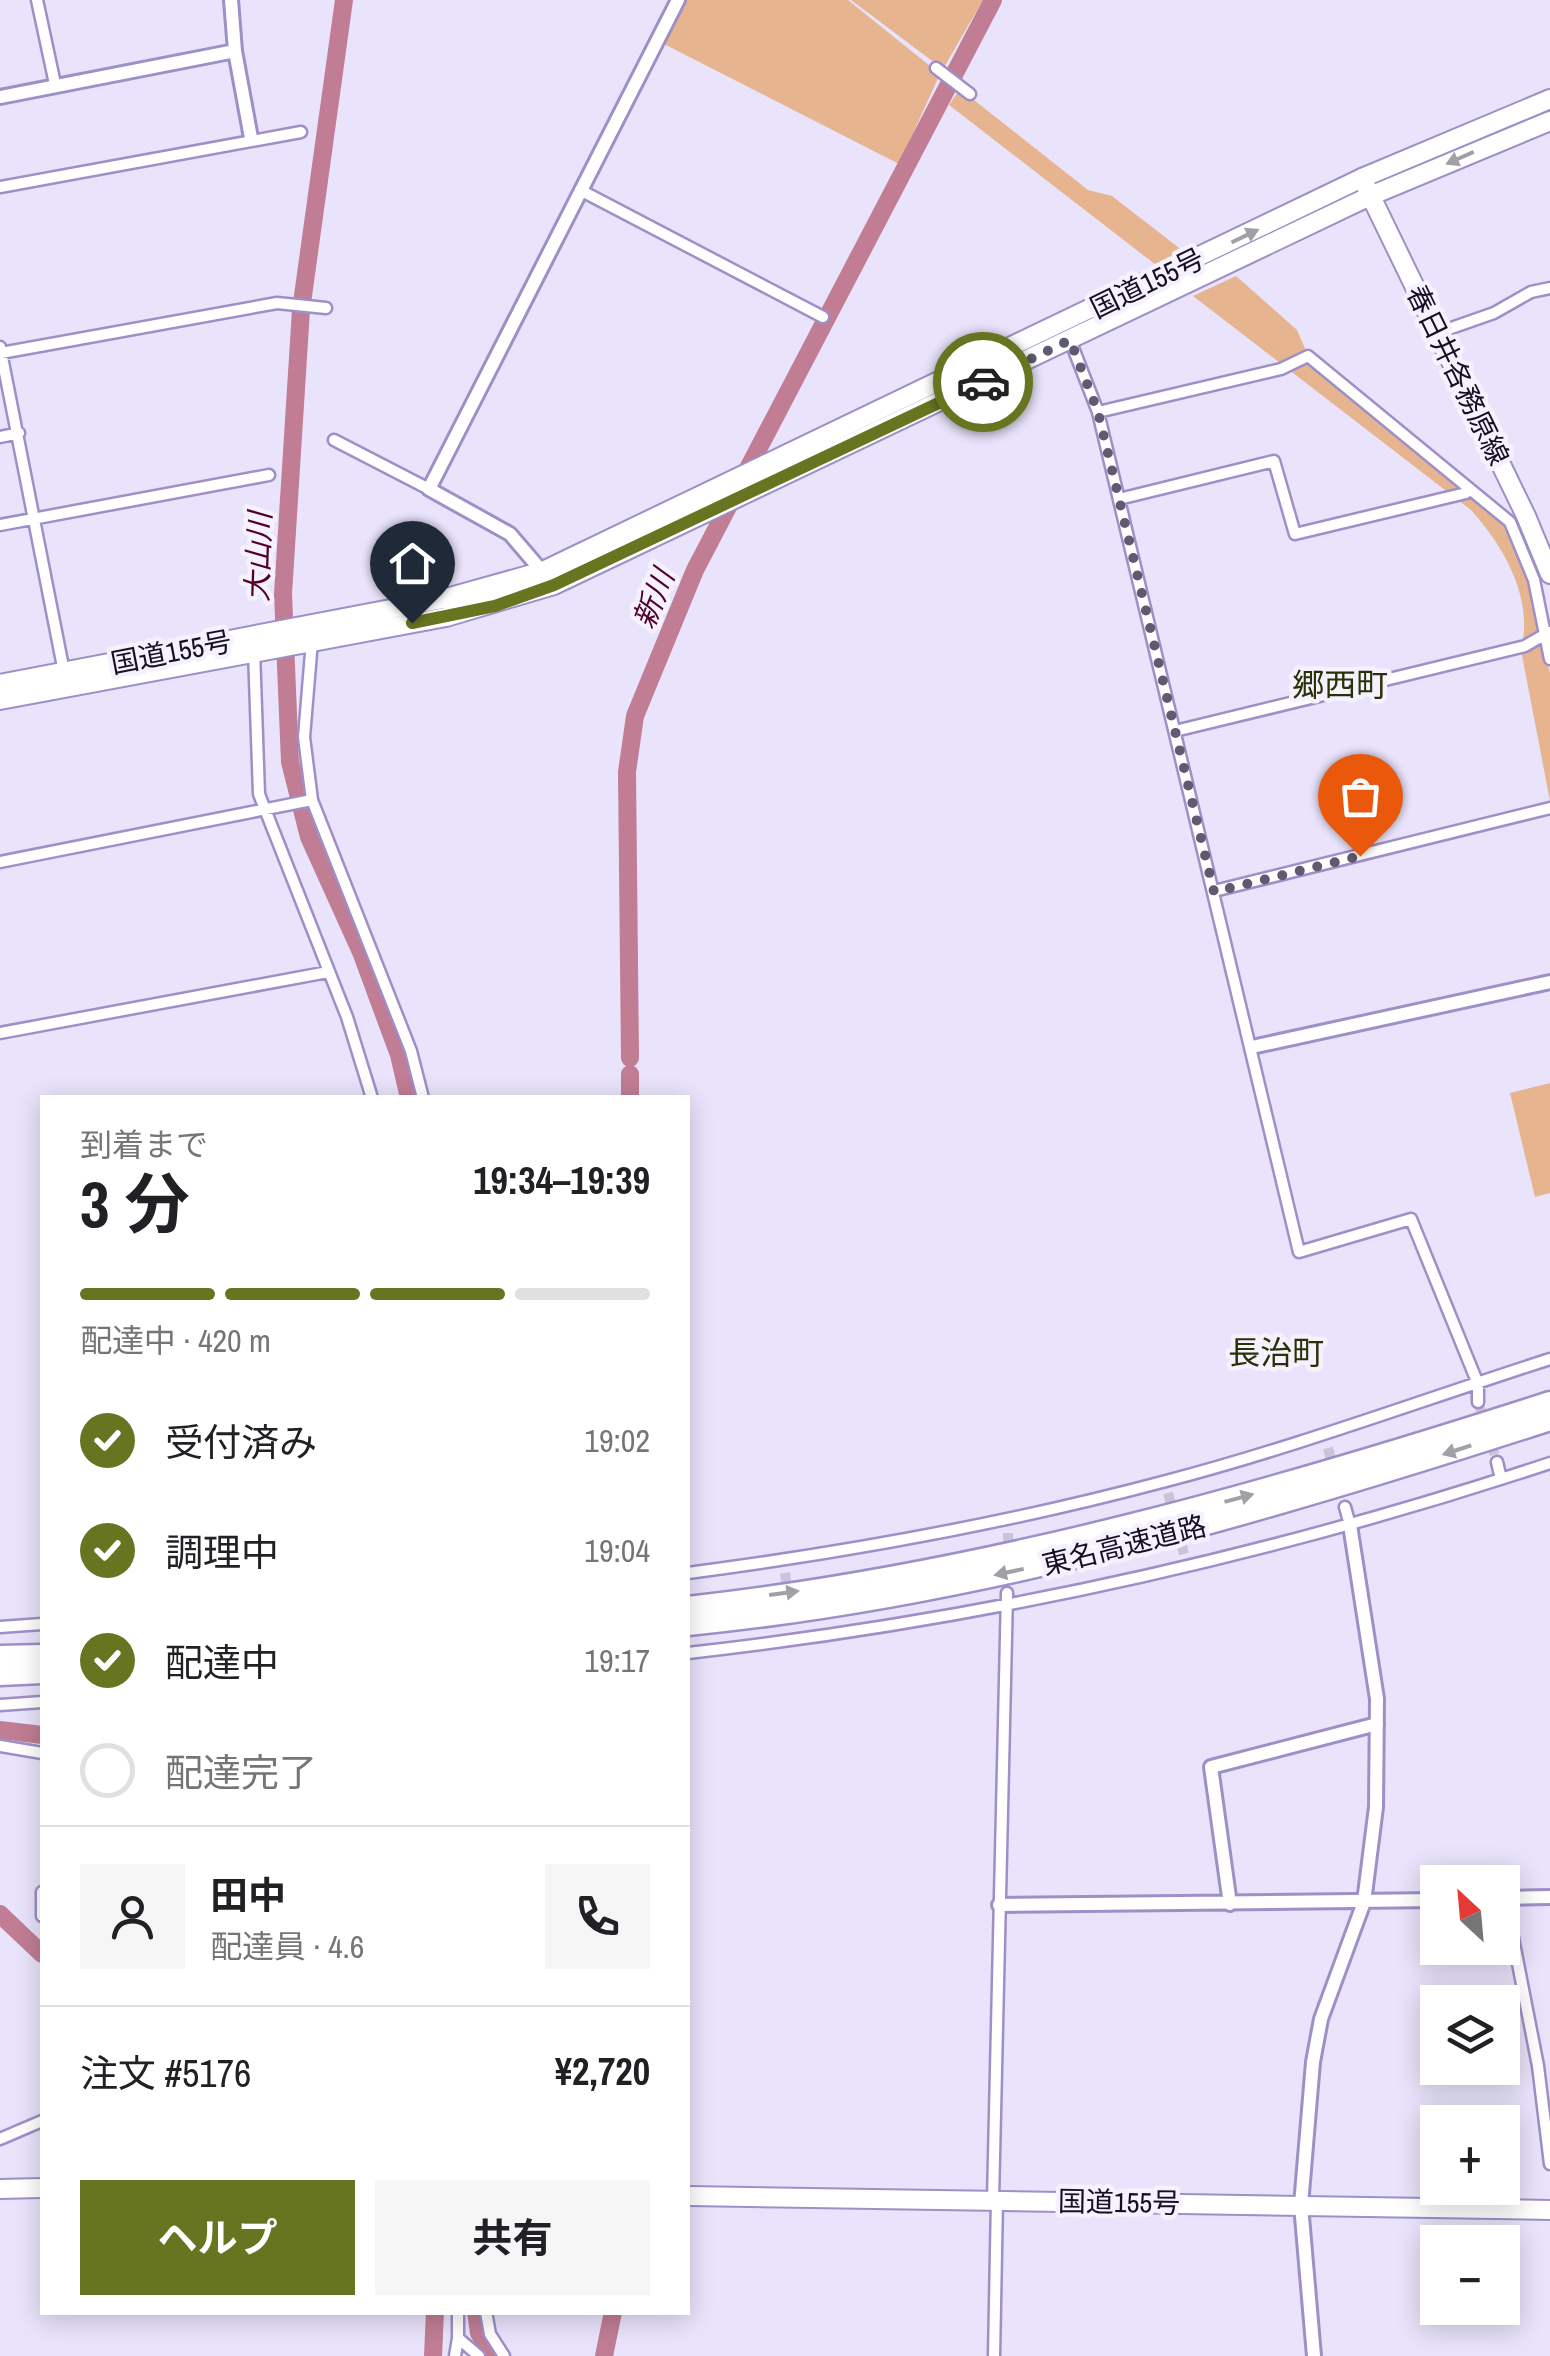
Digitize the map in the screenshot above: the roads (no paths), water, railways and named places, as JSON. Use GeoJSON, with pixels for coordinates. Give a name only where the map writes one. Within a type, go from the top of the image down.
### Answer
{"type":"FeatureCollection","features":[{"type":"Feature","properties":{"kind":"highway","name":"東名高速道路"},"geometry":{"type":"LineString","coordinates":[[690,1607],[930,1570],[1121,1528],[1368,1460],[1550,1402]]}},
{"type":"Feature","properties":{"kind":"highway","name":"東名高速道路"},"geometry":{"type":"LineString","coordinates":[[690,1625],[935,1588],[1108,1550],[1269,1508],[1550,1420]]}},
{"type":"Feature","properties":{"kind":"highway"},"geometry":{"type":"LineString","coordinates":[[0,1656],[40,1654]]}},
{"type":"Feature","properties":{"kind":"highway"},"geometry":{"type":"LineString","coordinates":[[0,1675],[40,1673]]}},
{"type":"Feature","properties":{"kind":"main road","name":"国道155号"},"geometry":{"type":"LineString","coordinates":[[0,700],[548,578],[700,516],[779,461],[1362,178],[1550,100]]}},
{"type":"Feature","properties":{"kind":"main road","name":"国道155号"},"geometry":{"type":"LineString","coordinates":[[548,578],[1070,340],[1370,196],[1550,121]]}},
{"type":"Feature","properties":{"kind":"main road","name":"春日井各務原線"},"geometry":{"type":"LineString","coordinates":[[1362,178],[1526,516],[1550,574]]}},
{"type":"Feature","properties":{"kind":"main road","name":"国道155号"},"geometry":{"type":"LineString","coordinates":[[0,684],[256,644]]}},
{"type":"Feature","properties":{"kind":"main road"},"geometry":{"type":"LineString","coordinates":[[0,2189],[40,2188]]}},
{"type":"Feature","properties":{"kind":"main road","name":"国道155号"},"geometry":{"type":"LineString","coordinates":[[690,2196],[1550,2210]]}},
{"type":"Feature","properties":{"kind":"street"},"geometry":{"type":"LineString","coordinates":[[38,0],[54,84]]}},
{"type":"Feature","properties":{"kind":"street"},"geometry":{"type":"LineString","coordinates":[[232,0],[235,50],[251,138]]}},
{"type":"Feature","properties":{"kind":"street"},"geometry":{"type":"LineString","coordinates":[[428,489],[678,0]]}},
{"type":"Feature","properties":{"kind":"street"},"geometry":{"type":"LineString","coordinates":[[0,97],[235,50]]}},
{"type":"Feature","properties":{"kind":"street"},"geometry":{"type":"LineString","coordinates":[[936,68],[970,94]]}},
{"type":"Feature","properties":{"kind":"street"},"geometry":{"type":"LineString","coordinates":[[0,187],[251,138],[302,132]]}},
{"type":"Feature","properties":{"kind":"street"},"geometry":{"type":"LineString","coordinates":[[580,190],[823,317]]}},
{"type":"Feature","properties":{"kind":"street"},"geometry":{"type":"LineString","coordinates":[[1437,333],[1494,313],[1531,292],[1550,288]]}},
{"type":"Feature","properties":{"kind":"street"},"geometry":{"type":"LineString","coordinates":[[64,672],[0,350],[282,303],[322,308]]}},
{"type":"Feature","properties":{"kind":"street"},"geometry":{"type":"LineString","coordinates":[[1070,340],[1098,412],[1299,1252],[1411,1219],[1478,1384],[1478,1402]]}},
{"type":"Feature","properties":{"kind":"street"},"geometry":{"type":"LineString","coordinates":[[1098,412],[1282,369],[1308,356],[1510,522],[1534,580],[1548,633],[1550,659]]}},
{"type":"Feature","properties":{"kind":"street"},"geometry":{"type":"LineString","coordinates":[[0,437],[18,433]]}},
{"type":"Feature","properties":{"kind":"street"},"geometry":{"type":"LineString","coordinates":[[334,440],[510,534],[548,578]]}},
{"type":"Feature","properties":{"kind":"street"},"geometry":{"type":"LineString","coordinates":[[1118,499],[1274,462],[1295,534],[1466,493]]}},
{"type":"Feature","properties":{"kind":"street"},"geometry":{"type":"LineString","coordinates":[[0,525],[269,475]]}},
{"type":"Feature","properties":{"kind":"street"},"geometry":{"type":"LineString","coordinates":[[313,633],[304,737],[309,800],[411,1050],[421,1095]]}},
{"type":"Feature","properties":{"kind":"street"},"geometry":{"type":"LineString","coordinates":[[1174,731],[1526,646],[1548,633]]}},
{"type":"Feature","properties":{"kind":"street"},"geometry":{"type":"LineString","coordinates":[[256,644],[255,763],[268,812],[365,1067],[371,1095]]}},
{"type":"Feature","properties":{"kind":"street"},"geometry":{"type":"LineString","coordinates":[[0,862],[268,812],[309,800]]}},
{"type":"Feature","properties":{"kind":"street"},"geometry":{"type":"LineString","coordinates":[[1214,892],[1550,808]]}},
{"type":"Feature","properties":{"kind":"street"},"geometry":{"type":"LineString","coordinates":[[0,1032],[328,972]]}},
{"type":"Feature","properties":{"kind":"street"},"geometry":{"type":"LineString","coordinates":[[1252,1048],[1550,982]]}},
{"type":"Feature","properties":{"kind":"street"},"geometry":{"type":"LineString","coordinates":[[690,1573],[784,1567],[1166,1487],[1550,1359]]}},
{"type":"Feature","properties":{"kind":"street"},"geometry":{"type":"LineString","coordinates":[[1324,1435],[1328,1448]]}},
{"type":"Feature","properties":{"kind":"street"},"geometry":{"type":"LineString","coordinates":[[1497,1462],[1501,1479]]}},
{"type":"Feature","properties":{"kind":"street"},"geometry":{"type":"LineString","coordinates":[[690,1654],[1006,1606],[1350,1525],[1550,1463]]}},
{"type":"Feature","properties":{"kind":"street"},"geometry":{"type":"LineString","coordinates":[[1314,2356],[1302,2205],[1321,2019],[1364,1902],[1376,1807],[1378,1724],[1345,1508]]}},
{"type":"Feature","properties":{"kind":"street"},"geometry":{"type":"LineString","coordinates":[[1008,1518],[1008,1533]]}},
{"type":"Feature","properties":{"kind":"street"},"geometry":{"type":"LineString","coordinates":[[994,2356],[1007,1593]]}},
{"type":"Feature","properties":{"kind":"street"},"geometry":{"type":"LineString","coordinates":[[0,1627],[40,1624]]}},
{"type":"Feature","properties":{"kind":"street"},"geometry":{"type":"LineString","coordinates":[[0,1704],[40,1702]]}},
{"type":"Feature","properties":{"kind":"street"},"geometry":{"type":"LineString","coordinates":[[1230,1904],[1211,1767],[1378,1724]]}},
{"type":"Feature","properties":{"kind":"street"},"geometry":{"type":"LineString","coordinates":[[0,1746],[40,1753]]}},
{"type":"Feature","properties":{"kind":"street"},"geometry":{"type":"LineString","coordinates":[[1520,1898],[1550,1897]]}},
{"type":"Feature","properties":{"kind":"street"},"geometry":{"type":"LineString","coordinates":[[999,1904],[1420,1900]]}},
{"type":"Feature","properties":{"kind":"street"},"geometry":{"type":"LineString","coordinates":[[1518,1965],[1538,2066],[1550,2164]]}},
{"type":"Feature","properties":{"kind":"street"},"geometry":{"type":"LineString","coordinates":[[0,2139],[40,2122]]}},
{"type":"Feature","properties":{"kind":"street"},"geometry":{"type":"LineString","coordinates":[[456,2356],[458,2315]]}},
{"type":"Feature","properties":{"kind":"street"},"geometry":{"type":"LineString","coordinates":[[487,2315],[490,2334],[504,2356]]}},
{"type":"Feature","properties":{"kind":"street"},"geometry":{"type":"LineString","coordinates":[[458,2338],[479,2356]]}},
{"type":"Feature","properties":{"kind":"waterway","name":"大山川"},"geometry":{"type":"LineString","coordinates":[[344,0],[301,310],[283,594],[290,762],[309,837],[361,952],[399,1055],[408,1095]]}},
{"type":"Feature","properties":{"kind":"waterway","name":"新川"},"geometry":{"type":"LineString","coordinates":[[630,1058],[627,772],[635,716],[695,570],[993,0]]}},
{"type":"Feature","properties":{"kind":"waterway","name":"新川"},"geometry":{"type":"LineString","coordinates":[[630,1074],[630,1095]]}},
{"type":"Feature","properties":{"kind":"waterway"},"geometry":{"type":"LineString","coordinates":[[0,1730],[40,1735]]}},
{"type":"Feature","properties":{"kind":"waterway"},"geometry":{"type":"LineString","coordinates":[[0,1914],[40,1952]]}},
{"type":"Feature","properties":{"kind":"waterway","name":"大山川"},"geometry":{"type":"LineString","coordinates":[[433,2356],[435,2315]]}},
{"type":"Feature","properties":{"kind":"waterway"},"geometry":{"type":"LineString","coordinates":[[476,2315],[479,2333],[493,2356]]}},
{"type":"Feature","properties":{"kind":"waterway","name":"新川"},"geometry":{"type":"LineString","coordinates":[[604,2356],[612,2315]]}},
{"type":"Feature","properties":{"kind":"tunnel"},"geometry":{"type":"LineString","coordinates":[[1478,1402],[1497,1462]]}},
{"type":"Feature","properties":{"kind":"tunnel"},"geometry":{"type":"LineString","coordinates":[[1328,1448],[1334,1471]]}},
{"type":"Feature","properties":{"kind":"tunnel"},"geometry":{"type":"LineString","coordinates":[[1168,1493],[1174,1515]]}},
{"type":"Feature","properties":{"kind":"tunnel"},"geometry":{"type":"LineString","coordinates":[[1178,1531],[1184,1554]]}},
{"type":"Feature","properties":{"kind":"tunnel"},"geometry":{"type":"LineString","coordinates":[[1008,1533],[1008,1557]]}},
{"type":"Feature","properties":{"kind":"tunnel"},"geometry":{"type":"LineString","coordinates":[[785,1573],[788,1595]]}},
{"type":"Feature","properties":{"kind":"district","name":"郷西町"},"geometry":{"type":"Point","coordinates":[1340,685]}},
{"type":"Feature","properties":{"kind":"district","name":"長治町"},"geometry":{"type":"Point","coordinates":[1276,1353]}}]}
